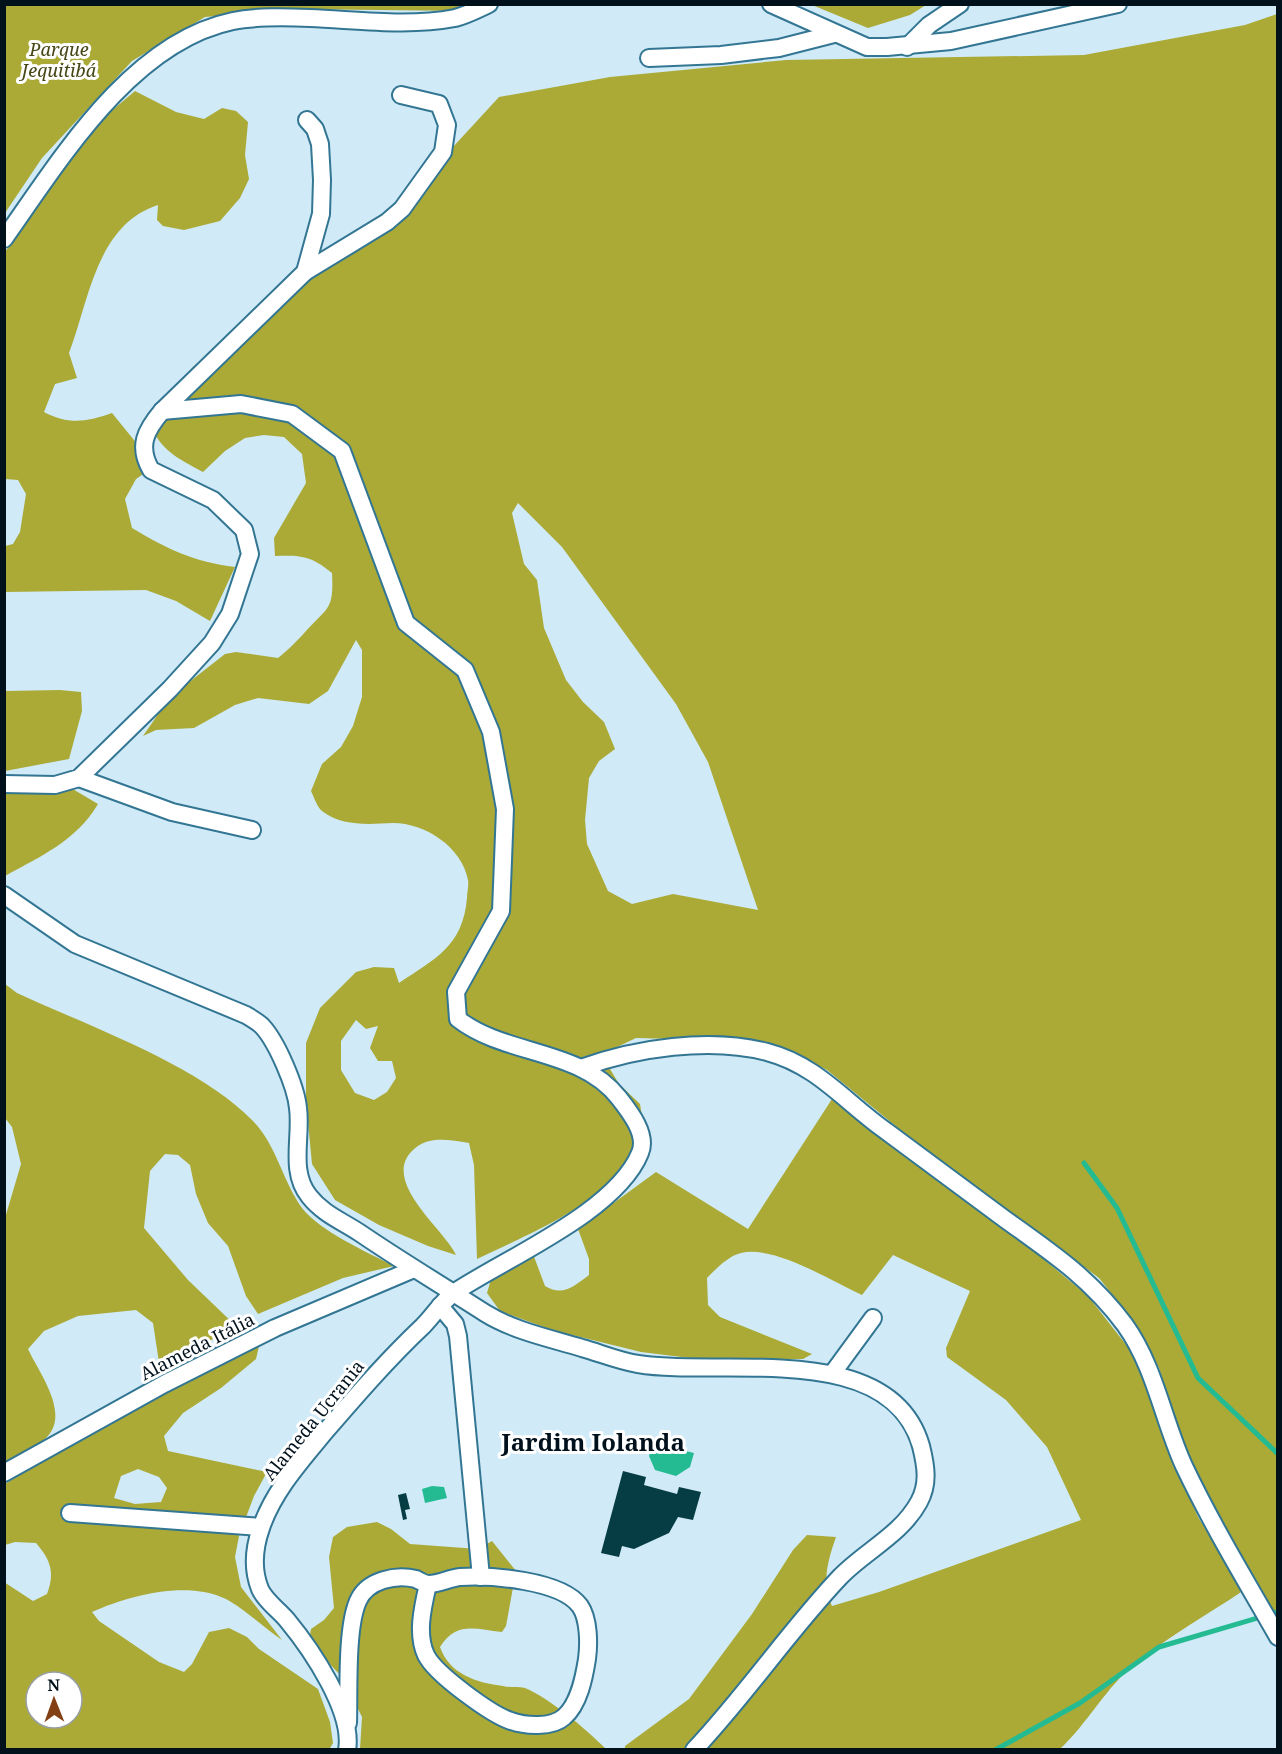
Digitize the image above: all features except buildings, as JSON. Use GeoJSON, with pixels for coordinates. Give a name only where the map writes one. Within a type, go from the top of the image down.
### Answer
{"type":"FeatureCollection","features":[{"type":"Feature","properties":{"kind":"street"},"geometry":{"type":"LineString","coordinates":[[4,239],[54,168],[114,96],[136,73],[173,45],[204,30],[233,21],[283,18],[426,22],[458,17],[489,4]]}},
{"type":"Feature","properties":{"kind":"street"},"geometry":{"type":"LineString","coordinates":[[771,4],[867,47],[907,47],[986,34],[1118,4]]}},
{"type":"Feature","properties":{"kind":"street"},"geometry":{"type":"LineString","coordinates":[[907,47],[929,25],[960,4]]}},
{"type":"Feature","properties":{"kind":"street"},"geometry":{"type":"LineString","coordinates":[[649,58],[721,55],[779,48],[839,36]]}},
{"type":"Feature","properties":{"kind":"street"},"geometry":{"type":"LineString","coordinates":[[4,784],[55,785],[79,778],[170,689],[212,643],[230,614],[250,554],[244,530],[213,500],[151,470],[145,460],[143,444],[147,429],[162,411],[305,272],[387,222],[402,209],[443,152],[447,125],[439,105],[401,95]]}},
{"type":"Feature","properties":{"kind":"street"},"geometry":{"type":"LineString","coordinates":[[305,272],[321,214],[322,180],[320,144],[315,129],[307,120]]}},
{"type":"Feature","properties":{"kind":"street","name":"Alameda Ucrania"},"geometry":{"type":"LineString","coordinates":[[162,411],[241,404],[292,414],[342,451],[406,623],[465,670],[491,732],[505,809],[501,911],[456,993],[458,1019],[476,1033],[581,1068],[618,1096],[642,1135],[642,1151],[633,1168],[614,1190],[553,1236],[454,1293],[383,1363],[294,1470],[275,1498],[261,1527],[254,1556],[261,1592],[288,1621],[314,1657],[336,1698],[348,1729],[348,1749]]}},
{"type":"Feature","properties":{"kind":"street"},"geometry":{"type":"LineString","coordinates":[[79,778],[172,812],[252,830]]}},
{"type":"Feature","properties":{"kind":"street"},"geometry":{"type":"LineString","coordinates":[[4,895],[75,944],[246,1015],[262,1026],[291,1082],[299,1109],[299,1174],[307,1194],[330,1217],[488,1315],[522,1330],[638,1364],[683,1367],[795,1368],[832,1374],[874,1391],[901,1408],[917,1435],[926,1466],[926,1481],[920,1500],[908,1519],[841,1576],[721,1721],[694,1749]]}},
{"type":"Feature","properties":{"kind":"street"},"geometry":{"type":"LineString","coordinates":[[581,1068],[614,1055],[687,1047],[735,1047],[766,1052],[796,1062],[816,1072],[874,1123],[1084,1277],[1125,1326],[1153,1377],[1183,1464],[1278,1637]]}},
{"type":"Feature","properties":{"kind":"street","name":"Alameda Itália"},"geometry":{"type":"LineString","coordinates":[[4,1473],[164,1384],[275,1328],[414,1269]]}},
{"type":"Feature","properties":{"kind":"street"},"geometry":{"type":"LineString","coordinates":[[440,1306],[455,1324],[458,1336],[481,1576]]}},
{"type":"Feature","properties":{"kind":"street"},"geometry":{"type":"LineString","coordinates":[[832,1374],[873,1318]]}},
{"type":"Feature","properties":{"kind":"street"},"geometry":{"type":"LineString","coordinates":[[70,1513],[261,1527]]}},
{"type":"Feature","properties":{"kind":"street"},"geometry":{"type":"LineString","coordinates":[[348,1729],[352,1627],[358,1600],[369,1586],[393,1577],[416,1579],[428,1584],[457,1577],[481,1576],[540,1585],[563,1593],[580,1606],[587,1628],[588,1650],[584,1680],[572,1705],[563,1719],[538,1725],[511,1721],[444,1678],[427,1656],[422,1642],[422,1610],[428,1584]]}},
{"type":"Feature","properties":{"kind":"green space","name":"Parque Jequitibá"},"geometry":{"type":"Polygon","coordinates":[[[5,5],[478,5],[464,11],[294,9],[205,17],[132,61],[42,158],[5,213],[5,5]]]}},
{"type":"Feature","properties":{"kind":"green space"},"geometry":{"type":"Polygon","coordinates":[[[812,5],[926,5],[910,15],[868,28],[812,5]]]}},
{"type":"Feature","properties":{"kind":"green space"},"geometry":{"type":"Polygon","coordinates":[[[1277,14],[1277,1619],[1208,1495],[1181,1438],[1159,1368],[1123,1308],[1099,1278],[903,1132],[827,1070],[777,1046],[747,1041],[636,1038],[611,1050],[607,1064],[619,1084],[640,1104],[642,1126],[636,1150],[622,1171],[577,1208],[477,1259],[474,1165],[469,1143],[439,1140],[425,1143],[412,1151],[405,1163],[404,1177],[409,1191],[456,1255],[379,1225],[335,1200],[312,1164],[306,1101],[306,1043],[320,1008],[356,972],[374,967],[394,968],[399,983],[445,950],[460,928],[464,914],[468,880],[464,868],[450,847],[429,832],[405,824],[356,823],[338,820],[322,811],[316,802],[311,791],[322,764],[341,747],[353,726],[362,697],[362,650],[356,640],[328,691],[309,704],[258,698],[235,705],[194,728],[156,730],[143,736],[170,697],[225,654],[236,652],[278,658],[324,612],[332,594],[332,573],[318,563],[299,556],[275,556],[274,538],[306,483],[302,454],[284,437],[264,435],[245,438],[225,451],[203,472],[170,452],[158,440],[149,422],[194,366],[298,286],[402,218],[453,147],[499,97],[610,77],[786,60],[1084,55],[1245,25],[1277,14]],[[518,503],[512,513],[524,564],[537,580],[544,628],[566,680],[583,702],[604,722],[615,749],[599,761],[589,778],[585,820],[587,844],[608,891],[632,904],[673,894],[758,910],[708,762],[676,704],[562,547],[518,503]],[[356,1020],[341,1041],[341,1070],[355,1093],[374,1100],[387,1092],[396,1078],[392,1061],[378,1061],[370,1048],[378,1026],[366,1029],[356,1020]]]}},
{"type":"Feature","properties":{"kind":"green space"},"geometry":{"type":"Polygon","coordinates":[[[135,91],[176,112],[204,119],[222,108],[236,111],[248,122],[245,155],[249,179],[240,198],[220,221],[184,230],[163,226],[157,220],[158,205],[137,215],[121,229],[108,247],[98,267],[69,353],[77,378],[55,384],[44,412],[62,419],[78,421],[112,413],[155,466],[136,479],[125,499],[132,528],[181,554],[235,567],[210,621],[176,601],[146,590],[5,592],[5,546],[13,544],[20,532],[26,494],[18,480],[5,479],[5,252],[68,162],[109,113],[135,91]]]}},
{"type":"Feature","properties":{"kind":"green space"},"geometry":{"type":"Polygon","coordinates":[[[5,691],[81,692],[82,711],[69,759],[5,771],[5,691]]]}},
{"type":"Feature","properties":{"kind":"green space"},"geometry":{"type":"Polygon","coordinates":[[[71,788],[98,804],[89,817],[57,846],[5,876],[5,794],[71,788]]]}},
{"type":"Feature","properties":{"kind":"green space"},"geometry":{"type":"Polygon","coordinates":[[[5,984],[17,993],[141,1048],[203,1082],[230,1101],[253,1121],[268,1141],[295,1197],[310,1217],[345,1241],[394,1266],[343,1278],[258,1314],[246,1296],[228,1246],[208,1223],[196,1194],[190,1165],[178,1155],[165,1154],[150,1171],[144,1228],[188,1280],[236,1326],[160,1369],[153,1323],[136,1310],[78,1316],[44,1331],[28,1349],[51,1394],[55,1418],[52,1429],[41,1442],[5,1462],[5,1218],[21,1164],[12,1127],[5,1118],[5,984]]]}},
{"type":"Feature","properties":{"kind":"green space"},"geometry":{"type":"Polygon","coordinates":[[[832,1099],[1029,1247],[1088,1296],[1138,1360],[1170,1454],[1198,1517],[1244,1590],[1136,1663],[1115,1683],[1060,1749],[625,1749],[625,1746],[689,1699],[752,1614],[793,1550],[807,1535],[836,1537],[828,1563],[826,1580],[832,1606],[879,1592],[1081,1520],[1047,1447],[1006,1400],[947,1357],[946,1348],[970,1291],[893,1255],[862,1295],[786,1259],[755,1252],[741,1253],[731,1257],[707,1278],[708,1305],[720,1317],[812,1354],[803,1359],[698,1359],[641,1352],[552,1330],[500,1311],[487,1293],[492,1276],[533,1254],[545,1286],[563,1290],[578,1283],[589,1275],[589,1259],[578,1229],[656,1172],[748,1229],[832,1099]]]}},
{"type":"Feature","properties":{"kind":"green space"},"geometry":{"type":"Polygon","coordinates":[[[261,1338],[256,1359],[221,1388],[183,1413],[164,1436],[168,1451],[267,1472],[254,1496],[239,1536],[235,1557],[241,1587],[282,1640],[226,1599],[211,1593],[177,1590],[159,1592],[123,1600],[92,1612],[99,1621],[159,1662],[184,1672],[192,1664],[209,1632],[229,1628],[247,1637],[259,1649],[318,1689],[330,1722],[333,1743],[329,1750],[5,1749],[4,1582],[33,1601],[47,1594],[51,1573],[45,1555],[36,1543],[15,1542],[5,1545],[5,1484],[96,1427],[261,1338]],[[138,1469],[121,1476],[114,1498],[135,1504],[161,1502],[167,1488],[159,1477],[138,1469]]]}},
{"type":"Feature","properties":{"kind":"green space"},"geometry":{"type":"Polygon","coordinates":[[[377,1522],[391,1529],[410,1544],[478,1549],[492,1541],[516,1571],[506,1626],[502,1632],[467,1629],[453,1633],[440,1647],[444,1656],[465,1676],[493,1685],[523,1687],[535,1693],[568,1715],[606,1749],[360,1749],[362,1717],[342,1677],[309,1642],[311,1629],[324,1620],[334,1608],[329,1557],[333,1537],[347,1527],[377,1522]]]}},
{"type":"Feature","properties":{"kind":"shaded area"},"geometry":{"type":"Polygon","coordinates":[[[653,1443],[694,1453],[690,1467],[676,1476],[655,1470],[649,1456],[653,1443]]]}},
{"type":"Feature","properties":{"kind":"shaded area"},"geometry":{"type":"Polygon","coordinates":[[[432,1486],[444,1487],[447,1498],[425,1503],[422,1489],[432,1486]]]}},
{"type":"Feature","properties":{"kind":"waterway"},"geometry":{"type":"LineString","coordinates":[[1084,1163],[1117,1208],[1198,1378],[1278,1454]]}},
{"type":"Feature","properties":{"kind":"waterway"},"geometry":{"type":"LineString","coordinates":[[995,1750],[1080,1703],[1159,1647],[1278,1612]]}},
{"type":"Feature","properties":{"kind":"district","name":"Jardim Iolanda"},"geometry":{"type":"Point","coordinates":[593,1441]}}]}
